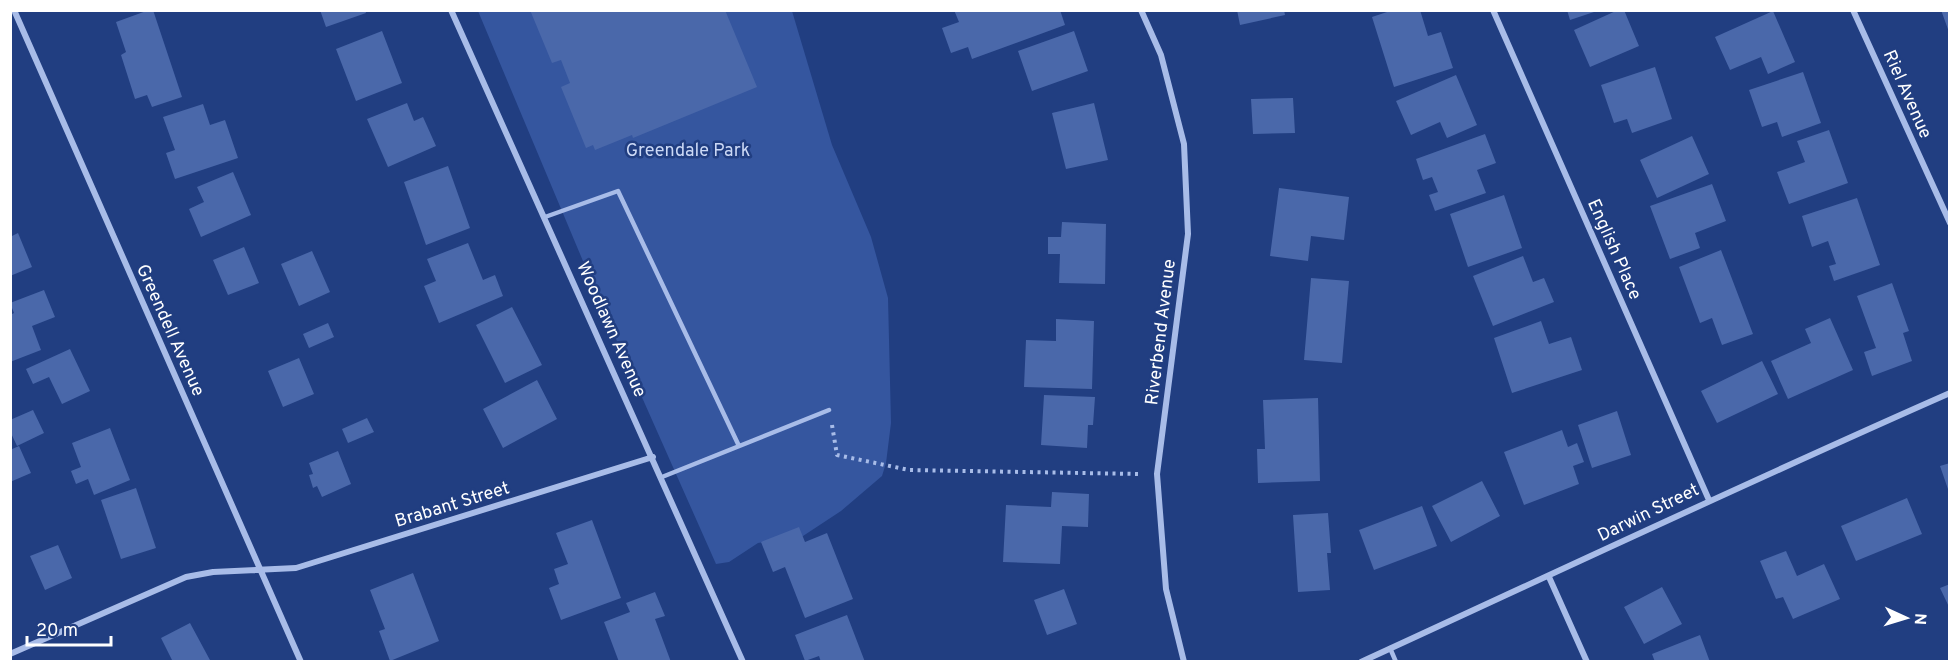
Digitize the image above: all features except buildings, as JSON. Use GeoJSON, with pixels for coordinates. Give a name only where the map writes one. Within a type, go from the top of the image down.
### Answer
{"type":"FeatureCollection","features":[{"type":"Feature","properties":{"kind":"street","name":"Greendell Avenue"},"geometry":{"type":"LineString","coordinates":[[14,10],[301,662]]}},
{"type":"Feature","properties":{"kind":"street","name":"Woodlawn Avenue"},"geometry":{"type":"LineString","coordinates":[[451,10],[743,662]]}},
{"type":"Feature","properties":{"kind":"street","name":"Riverbend Avenue"},"geometry":{"type":"LineString","coordinates":[[1141,10],[1161,55],[1184,144],[1188,234],[1157,474],[1166,589],[1184,662]]}},
{"type":"Feature","properties":{"kind":"street","name":"English Place"},"geometry":{"type":"LineString","coordinates":[[1493,10],[1709,500]]}},
{"type":"Feature","properties":{"kind":"street","name":"Riel Avenue"},"geometry":{"type":"LineString","coordinates":[[1853,10],[1950,223]]}},
{"type":"Feature","properties":{"kind":"street","name":"Darwin Street"},"geometry":{"type":"LineString","coordinates":[[1361,662],[1550,577],[1709,500],[1950,393]]}},
{"type":"Feature","properties":{"kind":"street","name":"Brabant Street"},"geometry":{"type":"LineString","coordinates":[[10,654],[186,577],[213,572],[296,568],[652,457]]}},
{"type":"Feature","properties":{"kind":"street"},"geometry":{"type":"LineString","coordinates":[[1550,577],[1587,662]]}},
{"type":"Feature","properties":{"kind":"lane"},"geometry":{"type":"LineString","coordinates":[[545,217],[618,191],[739,446]]}},
{"type":"Feature","properties":{"kind":"lane"},"geometry":{"type":"LineString","coordinates":[[662,477],[829,410]]}},
{"type":"Feature","properties":{"kind":"lane"},"geometry":{"type":"LineString","coordinates":[[1390,648],[1396,662]]}},
{"type":"Feature","properties":{"kind":"path"},"geometry":{"type":"LineString","coordinates":[[829,410],[837,455],[909,470],[1157,474]]}},
{"type":"Feature","properties":{"kind":"green space","name":"Greendale Park"},"geometry":{"type":"Polygon","coordinates":[[[478,11],[792,11],[832,145],[871,237],[888,298],[891,423],[886,463],[882,476],[841,511],[803,536],[758,543],[729,562],[716,564],[609,323],[478,11]]]}}]}
